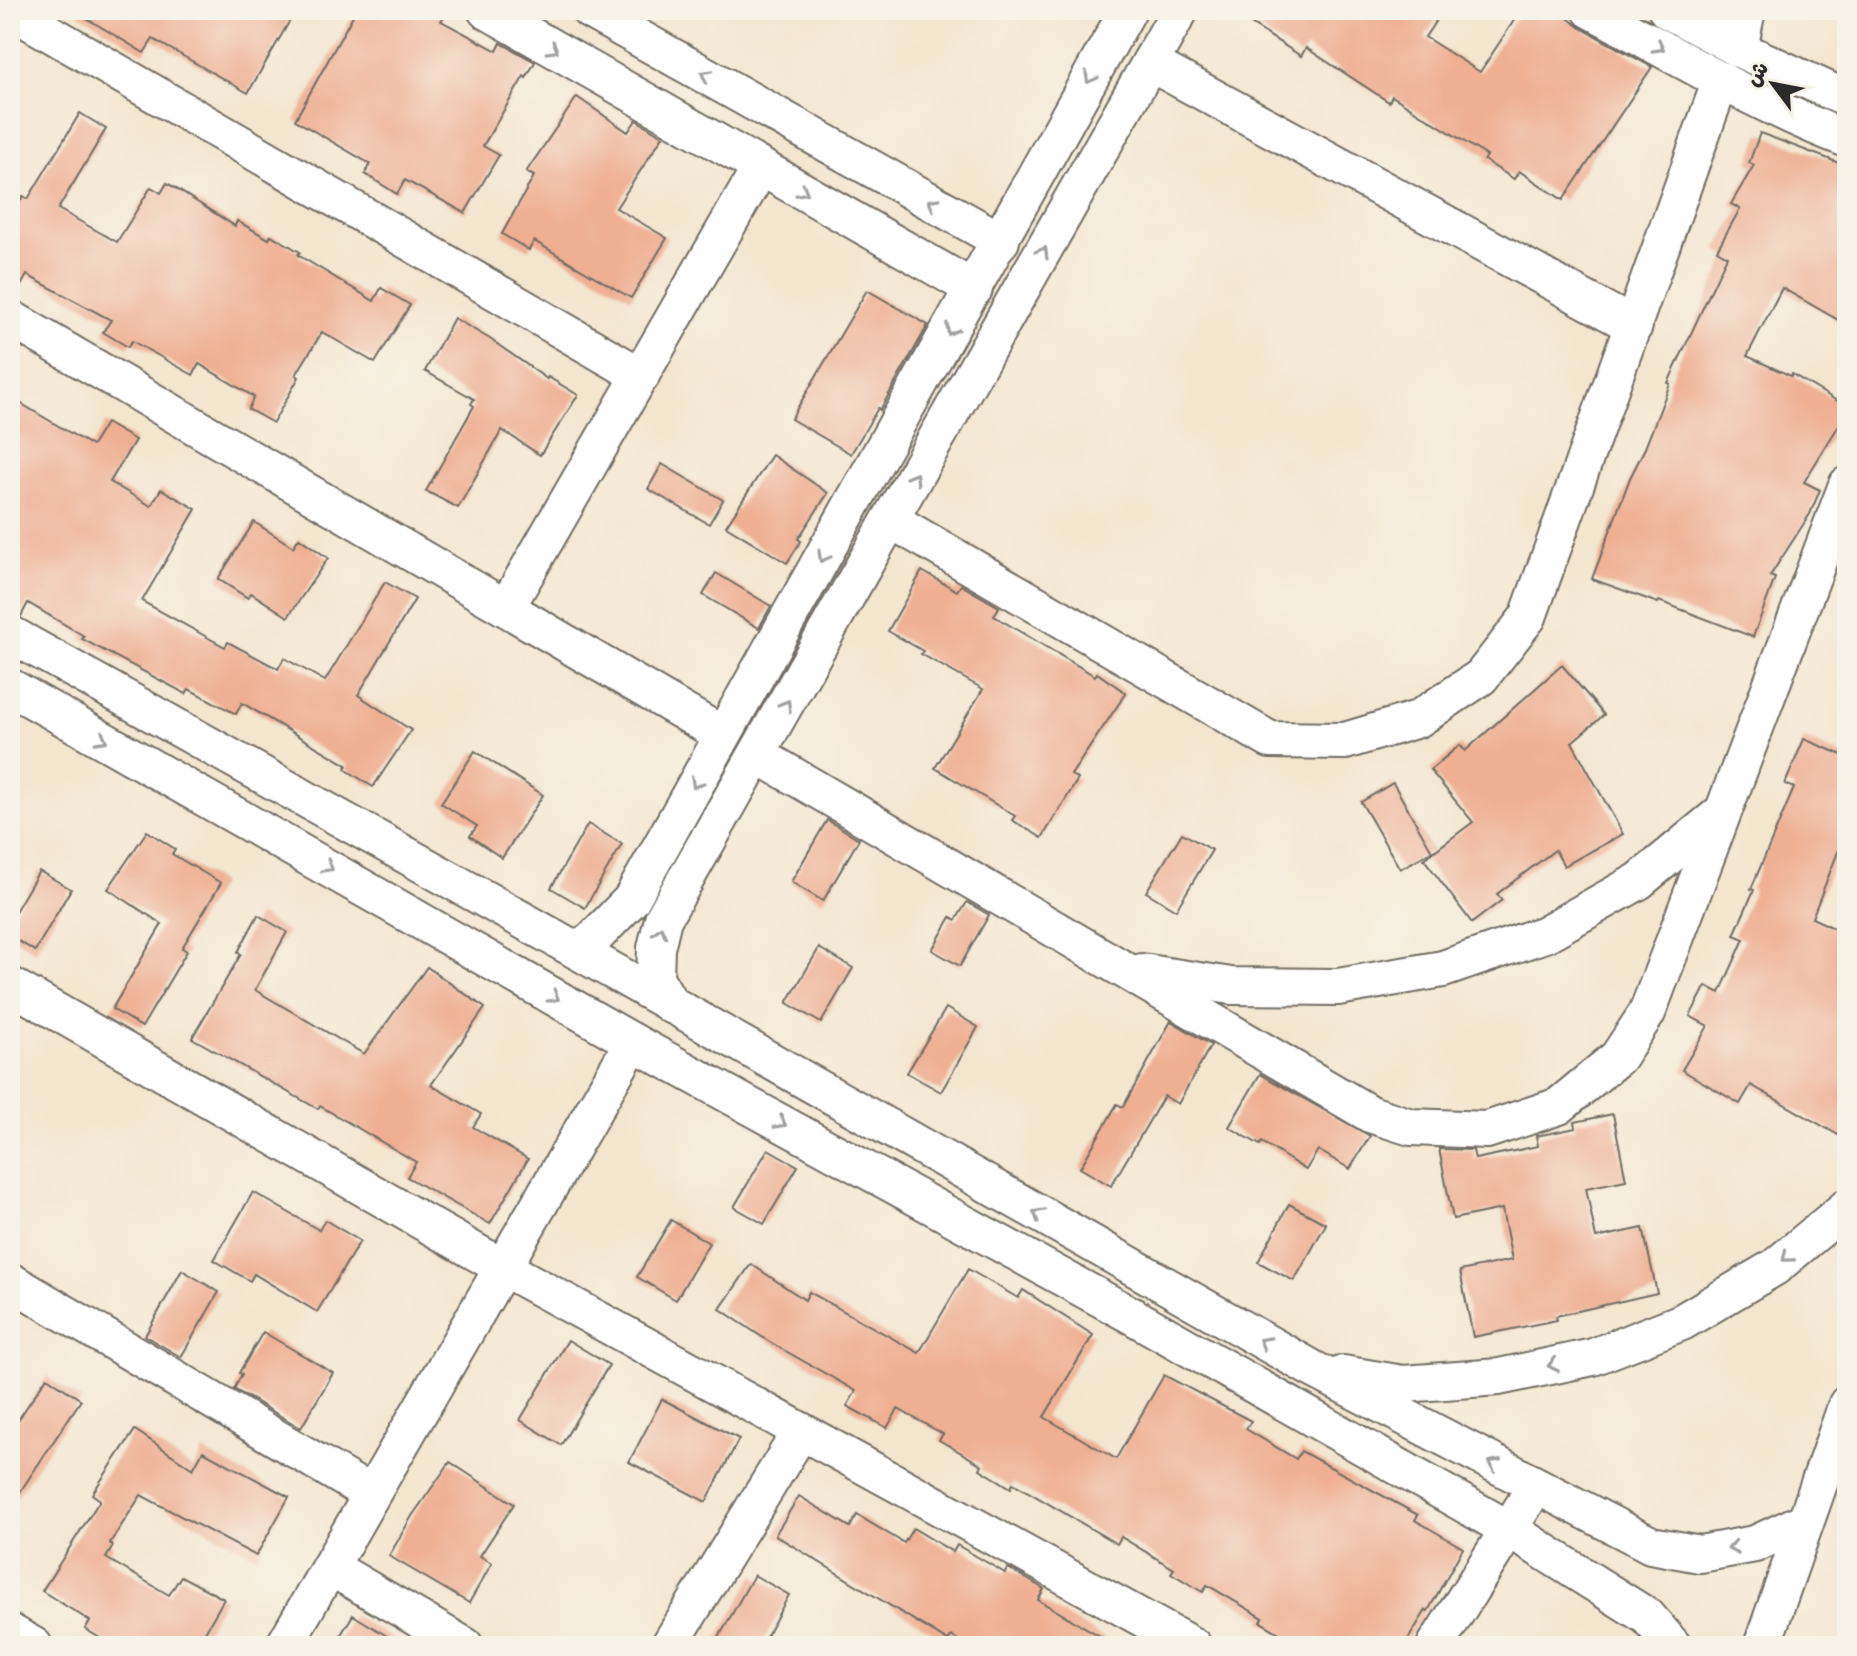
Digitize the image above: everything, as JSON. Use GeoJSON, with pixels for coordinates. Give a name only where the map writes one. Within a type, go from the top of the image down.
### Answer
{"type":"FeatureCollection","features":[{"type":"Feature","properties":{"kind":"street"},"geometry":{"type":"LineString","coordinates":[[10,10],[641,376]]}},
{"type":"Feature","properties":{"kind":"street"},"geometry":{"type":"LineString","coordinates":[[486,10],[974,289]]}},
{"type":"Feature","properties":{"kind":"street"},"geometry":{"type":"LineString","coordinates":[[589,10],[625,19],[1001,241]]}},
{"type":"Feature","properties":{"kind":"street"},"geometry":{"type":"LineString","coordinates":[[576,950],[592,940],[631,900],[1128,10]]}},
{"type":"Feature","properties":{"kind":"street"},"geometry":{"type":"LineString","coordinates":[[671,1005],[655,978],[656,948],[663,919],[1180,10]]}},
{"type":"Feature","properties":{"kind":"street"},"geometry":{"type":"LineString","coordinates":[[1591,10],[1730,65],[1847,99]]}},
{"type":"Feature","properties":{"kind":"street"},"geometry":{"type":"LineString","coordinates":[[1667,10],[1730,65],[1847,139]]}},
{"type":"Feature","properties":{"kind":"street"},"geometry":{"type":"LineString","coordinates":[[891,520],[1270,740],[1345,741],[1418,719],[1481,677],[1528,617],[1730,65],[1747,10]]}},
{"type":"Feature","properties":{"kind":"street"},"geometry":{"type":"LineString","coordinates":[[1150,63],[1634,326]]}},
{"type":"Feature","properties":{"kind":"street"},"geometry":{"type":"LineString","coordinates":[[506,608],[761,167]]}},
{"type":"Feature","properties":{"kind":"street"},"geometry":{"type":"LineString","coordinates":[[10,318],[723,735]]}},
{"type":"Feature","properties":{"kind":"street"},"geometry":{"type":"LineString","coordinates":[[758,755],[1370,1114],[1411,1127],[1487,1130],[1559,1106],[1618,1057],[1647,1013],[1847,485]]}},
{"type":"Feature","properties":{"kind":"street"},"geometry":{"type":"LineString","coordinates":[[10,634],[576,950],[1311,1368],[1651,1545],[1700,1554],[1755,1544],[1805,1521]]}},
{"type":"Feature","properties":{"kind":"street"},"geometry":{"type":"LineString","coordinates":[[66,719],[87,678]]}},
{"type":"Feature","properties":{"kind":"street"},"geometry":{"type":"LineString","coordinates":[[10,687],[633,1042],[1510,1530],[1648,1617],[1673,1646]]}},
{"type":"Feature","properties":{"kind":"street"},"geometry":{"type":"LineString","coordinates":[[1124,969],[1231,986],[1338,987],[1443,969],[1545,934],[1639,881],[1722,813]]}},
{"type":"Feature","properties":{"kind":"street"},"geometry":{"type":"LineString","coordinates":[[10,985],[502,1267],[1187,1645]]}},
{"type":"Feature","properties":{"kind":"street"},"geometry":{"type":"LineString","coordinates":[[284,1646],[633,1042]]}},
{"type":"Feature","properties":{"kind":"street"},"geometry":{"type":"LineString","coordinates":[[1311,1368],[1403,1384],[1499,1377],[1593,1357],[1682,1322],[1775,1267],[1847,1207]]}},
{"type":"Feature","properties":{"kind":"street"},"geometry":{"type":"LineString","coordinates":[[1062,1278],[1083,1240]]}},
{"type":"Feature","properties":{"kind":"street"},"geometry":{"type":"LineString","coordinates":[[10,1281],[371,1494]]}},
{"type":"Feature","properties":{"kind":"street"},"geometry":{"type":"LineString","coordinates":[[1762,1646],[1847,1404]]}},
{"type":"Feature","properties":{"kind":"street"},"geometry":{"type":"LineString","coordinates":[[669,1646],[801,1431]]}},
{"type":"Feature","properties":{"kind":"street"},"geometry":{"type":"LineString","coordinates":[[1435,1646],[1536,1486]]}},
{"type":"Feature","properties":{"kind":"street"},"geometry":{"type":"LineString","coordinates":[[330,1567],[465,1646]]}},
{"type":"Feature","properties":{"kind":"street"},"geometry":{"type":"LineString","coordinates":[[10,1632],[34,1646]]}},
{"type":"Feature","properties":{"kind":"building"},"geometry":{"type":"Polygon","coordinates":[[[73,10],[296,10],[248,93],[153,39],[144,53],[73,10]]]}},
{"type":"Feature","properties":{"kind":"building"},"geometry":{"type":"Polygon","coordinates":[[[356,10],[448,10],[441,21],[497,51],[501,43],[535,62],[483,146],[499,155],[465,213],[405,180],[397,194],[365,174],[370,164],[295,120],[356,10]]]}},
{"type":"Feature","properties":{"kind":"building"},"geometry":{"type":"Polygon","coordinates":[[[1229,10],[1443,10],[1425,37],[1480,72],[1521,10],[1557,10],[1581,28],[1652,67],[1563,200],[1519,171],[1514,179],[1484,160],[1487,156],[1392,96],[1389,102],[1306,48],[1301,56],[1229,10]]]}},
{"type":"Feature","properties":{"kind":"building"},"geometry":{"type":"Polygon","coordinates":[[[577,97],[628,132],[636,120],[663,136],[616,208],[667,238],[631,298],[534,241],[529,250],[502,234],[534,176],[526,172],[577,97]]]}},
{"type":"Feature","properties":{"kind":"building"},"geometry":{"type":"Polygon","coordinates":[[[80,113],[106,129],[58,209],[117,242],[151,187],[161,193],[167,183],[235,226],[237,221],[269,239],[271,235],[374,301],[381,288],[410,305],[375,363],[322,332],[296,375],[299,377],[273,423],[248,409],[254,397],[199,364],[193,375],[132,341],[128,347],[103,332],[111,320],[27,275],[14,298],[10,297],[10,219],[23,196],[28,199],[80,113]]]}},
{"type":"Feature","properties":{"kind":"building"},"geometry":{"type":"Polygon","coordinates":[[[1760,133],[1847,166],[1847,325],[1782,288],[1747,356],[1792,374],[1847,407],[1847,412],[1804,482],[1820,490],[1810,514],[1770,576],[1775,578],[1753,637],[1592,579],[1668,383],[1727,256],[1717,250],[1740,209],[1731,204],[1754,165],[1749,163],[1760,133]]]}},
{"type":"Feature","properties":{"kind":"building"},"geometry":{"type":"Polygon","coordinates":[[[867,290],[928,325],[851,454],[791,419],[867,290]]]}},
{"type":"Feature","properties":{"kind":"building"},"geometry":{"type":"Polygon","coordinates":[[[454,318],[547,379],[578,395],[540,455],[502,430],[458,508],[426,491],[474,406],[471,404],[474,399],[425,371],[454,318]]]}},
{"type":"Feature","properties":{"kind":"building"},"geometry":{"type":"Polygon","coordinates":[[[10,397],[92,446],[106,423],[135,440],[110,482],[151,506],[161,489],[196,509],[142,601],[225,647],[228,642],[278,669],[284,658],[325,681],[385,582],[415,599],[358,695],[411,730],[373,787],[345,769],[347,765],[242,703],[236,714],[189,689],[186,694],[82,639],[84,636],[28,603],[21,616],[10,613],[10,397]]]}},
{"type":"Feature","properties":{"kind":"building"},"geometry":{"type":"Polygon","coordinates":[[[772,455],[828,493],[798,539],[801,541],[787,563],[726,526],[772,455]]]}},
{"type":"Feature","properties":{"kind":"building"},"geometry":{"type":"Polygon","coordinates":[[[662,464],[723,500],[709,524],[648,489],[662,464]]]}},
{"type":"Feature","properties":{"kind":"building"},"geometry":{"type":"Polygon","coordinates":[[[254,522],[293,547],[299,538],[328,558],[288,617],[251,593],[248,598],[218,579],[254,522]]]}},
{"type":"Feature","properties":{"kind":"building"},"geometry":{"type":"Polygon","coordinates":[[[922,571],[957,591],[961,585],[999,607],[994,616],[1095,676],[1097,673],[1126,693],[1071,775],[1078,779],[1042,838],[1012,820],[1015,816],[935,768],[983,689],[921,654],[923,651],[888,631],[922,571]]]}},
{"type":"Feature","properties":{"kind":"building"},"geometry":{"type":"Polygon","coordinates":[[[716,573],[771,606],[759,628],[703,595],[716,573]]]}},
{"type":"Feature","properties":{"kind":"building"},"geometry":{"type":"Polygon","coordinates":[[[1562,665],[1604,715],[1572,742],[1623,834],[1564,866],[1555,850],[1497,894],[1502,900],[1472,923],[1424,859],[1473,822],[1430,770],[1460,745],[1465,751],[1562,665]]]}},
{"type":"Feature","properties":{"kind":"building"},"geometry":{"type":"Polygon","coordinates":[[[1804,739],[1847,757],[1847,829],[1812,918],[1847,934],[1847,1140],[1751,1085],[1740,1104],[1682,1070],[1708,1026],[1690,1016],[1706,986],[1720,993],[1744,939],[1734,935],[1794,788],[1785,784],[1804,739]]]}},
{"type":"Feature","properties":{"kind":"building"},"geometry":{"type":"Polygon","coordinates":[[[475,751],[543,795],[502,858],[470,836],[477,826],[441,803],[475,751]]]}},
{"type":"Feature","properties":{"kind":"building"},"geometry":{"type":"Polygon","coordinates":[[[1393,783],[1432,851],[1400,869],[1361,802],[1393,783]]]}},
{"type":"Feature","properties":{"kind":"building"},"geometry":{"type":"Polygon","coordinates":[[[827,820],[859,839],[823,901],[791,882],[827,820]]]}},
{"type":"Feature","properties":{"kind":"building"},"geometry":{"type":"Polygon","coordinates":[[[588,824],[622,844],[585,908],[551,888],[588,824]]]}},
{"type":"Feature","properties":{"kind":"building"},"geometry":{"type":"Polygon","coordinates":[[[147,831],[175,849],[172,854],[221,883],[182,948],[187,951],[142,1027],[112,1009],[162,924],[108,889],[147,831]]]}},
{"type":"Feature","properties":{"kind":"building"},"geometry":{"type":"Polygon","coordinates":[[[1182,833],[1212,850],[1176,910],[1146,892],[1182,833]]]}},
{"type":"Feature","properties":{"kind":"building"},"geometry":{"type":"Polygon","coordinates":[[[39,871],[71,889],[35,951],[10,936],[10,920],[39,871]]]}},
{"type":"Feature","properties":{"kind":"building"},"geometry":{"type":"Polygon","coordinates":[[[967,902],[989,915],[960,966],[932,950],[951,917],[956,920],[967,902]]]}},
{"type":"Feature","properties":{"kind":"building"},"geometry":{"type":"Polygon","coordinates":[[[258,915],[287,932],[255,990],[364,1054],[427,967],[485,1008],[431,1085],[481,1114],[473,1127],[528,1159],[490,1224],[407,1177],[416,1162],[320,1106],[318,1109],[192,1038],[241,954],[238,952],[258,915]]]}},
{"type":"Feature","properties":{"kind":"building"},"geometry":{"type":"Polygon","coordinates":[[[819,948],[853,968],[821,1023],[787,1003],[819,948]]]}},
{"type":"Feature","properties":{"kind":"building"},"geometry":{"type":"Polygon","coordinates":[[[946,1008],[978,1027],[941,1092],[907,1073],[946,1008]]]}},
{"type":"Feature","properties":{"kind":"building"},"geometry":{"type":"Polygon","coordinates":[[[1171,1021],[1211,1045],[1178,1104],[1164,1096],[1111,1186],[1080,1168],[1117,1104],[1123,1107],[1171,1021]]]}},
{"type":"Feature","properties":{"kind":"building"},"geometry":{"type":"Polygon","coordinates":[[[1260,1074],[1370,1136],[1350,1169],[1318,1150],[1306,1170],[1262,1142],[1260,1145],[1229,1127],[1260,1074]]]}},
{"type":"Feature","properties":{"kind":"building"},"geometry":{"type":"Polygon","coordinates":[[[1613,1114],[1626,1180],[1586,1188],[1596,1238],[1643,1228],[1657,1293],[1556,1316],[1557,1320],[1473,1337],[1460,1271],[1512,1260],[1502,1209],[1453,1219],[1439,1149],[1473,1150],[1475,1159],[1538,1146],[1536,1136],[1576,1128],[1575,1122],[1613,1114]]]}},
{"type":"Feature","properties":{"kind":"building"},"geometry":{"type":"Polygon","coordinates":[[[768,1149],[798,1166],[764,1224],[734,1207],[768,1149]]]}},
{"type":"Feature","properties":{"kind":"building"},"geometry":{"type":"Polygon","coordinates":[[[253,1192],[319,1230],[325,1220],[360,1241],[317,1312],[254,1274],[250,1281],[214,1260],[253,1192]]]}},
{"type":"Feature","properties":{"kind":"building"},"geometry":{"type":"Polygon","coordinates":[[[1289,1204],[1326,1224],[1294,1281],[1258,1262],[1289,1204]]]}},
{"type":"Feature","properties":{"kind":"building"},"geometry":{"type":"Polygon","coordinates":[[[671,1220],[709,1243],[676,1300],[637,1277],[671,1220]]]}},
{"type":"Feature","properties":{"kind":"building"},"geometry":{"type":"Polygon","coordinates":[[[751,1264],[805,1300],[809,1292],[919,1353],[968,1269],[1018,1298],[1023,1290],[1093,1335],[1044,1417],[1116,1459],[1164,1375],[1251,1421],[1246,1429],[1296,1459],[1301,1451],[1418,1515],[1415,1520],[1463,1548],[1428,1611],[1404,1646],[1301,1646],[1261,1622],[1263,1618],[1207,1585],[1203,1592],[1171,1573],[1174,1569],[1121,1537],[1117,1544],[1013,1483],[1011,1488],[980,1469],[982,1465],[939,1440],[943,1434],[898,1409],[887,1428],[847,1406],[856,1391],[768,1341],[720,1309],[751,1264]]]}},
{"type":"Feature","properties":{"kind":"building"},"geometry":{"type":"Polygon","coordinates":[[[182,1270],[219,1292],[181,1357],[145,1336],[182,1270]]]}},
{"type":"Feature","properties":{"kind":"building"},"geometry":{"type":"Polygon","coordinates":[[[263,1332],[333,1373],[301,1428],[234,1389],[242,1374],[239,1373],[263,1332]]]}},
{"type":"Feature","properties":{"kind":"building"},"geometry":{"type":"Polygon","coordinates":[[[568,1340],[609,1365],[561,1445],[520,1420],[568,1340]]]}},
{"type":"Feature","properties":{"kind":"building"},"geometry":{"type":"Polygon","coordinates":[[[47,1377],[81,1400],[10,1507],[10,1432],[47,1377]]]}},
{"type":"Feature","properties":{"kind":"building"},"geometry":{"type":"Polygon","coordinates":[[[662,1399],[739,1439],[706,1502],[629,1462],[662,1399]]]}},
{"type":"Feature","properties":{"kind":"building"},"geometry":{"type":"Polygon","coordinates":[[[135,1430],[193,1469],[203,1451],[289,1497],[256,1556],[141,1495],[110,1543],[113,1546],[106,1558],[169,1595],[181,1576],[224,1599],[197,1646],[113,1646],[85,1629],[90,1621],[42,1591],[100,1500],[92,1494],[135,1430]]]}},
{"type":"Feature","properties":{"kind":"building"},"geometry":{"type":"Polygon","coordinates":[[[450,1462],[514,1504],[480,1556],[492,1563],[469,1603],[389,1556],[412,1516],[450,1462]]]}},
{"type":"Feature","properties":{"kind":"building"},"geometry":{"type":"Polygon","coordinates":[[[799,1496],[850,1527],[857,1515],[904,1543],[913,1528],[953,1552],[957,1545],[1005,1573],[1008,1568],[1044,1589],[1038,1600],[1117,1646],[969,1646],[951,1636],[948,1641],[775,1535],[799,1496]]]}},
{"type":"Feature","properties":{"kind":"building"},"geometry":{"type":"Polygon","coordinates":[[[754,1575],[789,1595],[761,1646],[714,1646],[754,1575]]]}},
{"type":"Feature","properties":{"kind":"building"},"geometry":{"type":"Polygon","coordinates":[[[353,1615],[403,1646],[334,1646],[353,1615]]]}}]}
